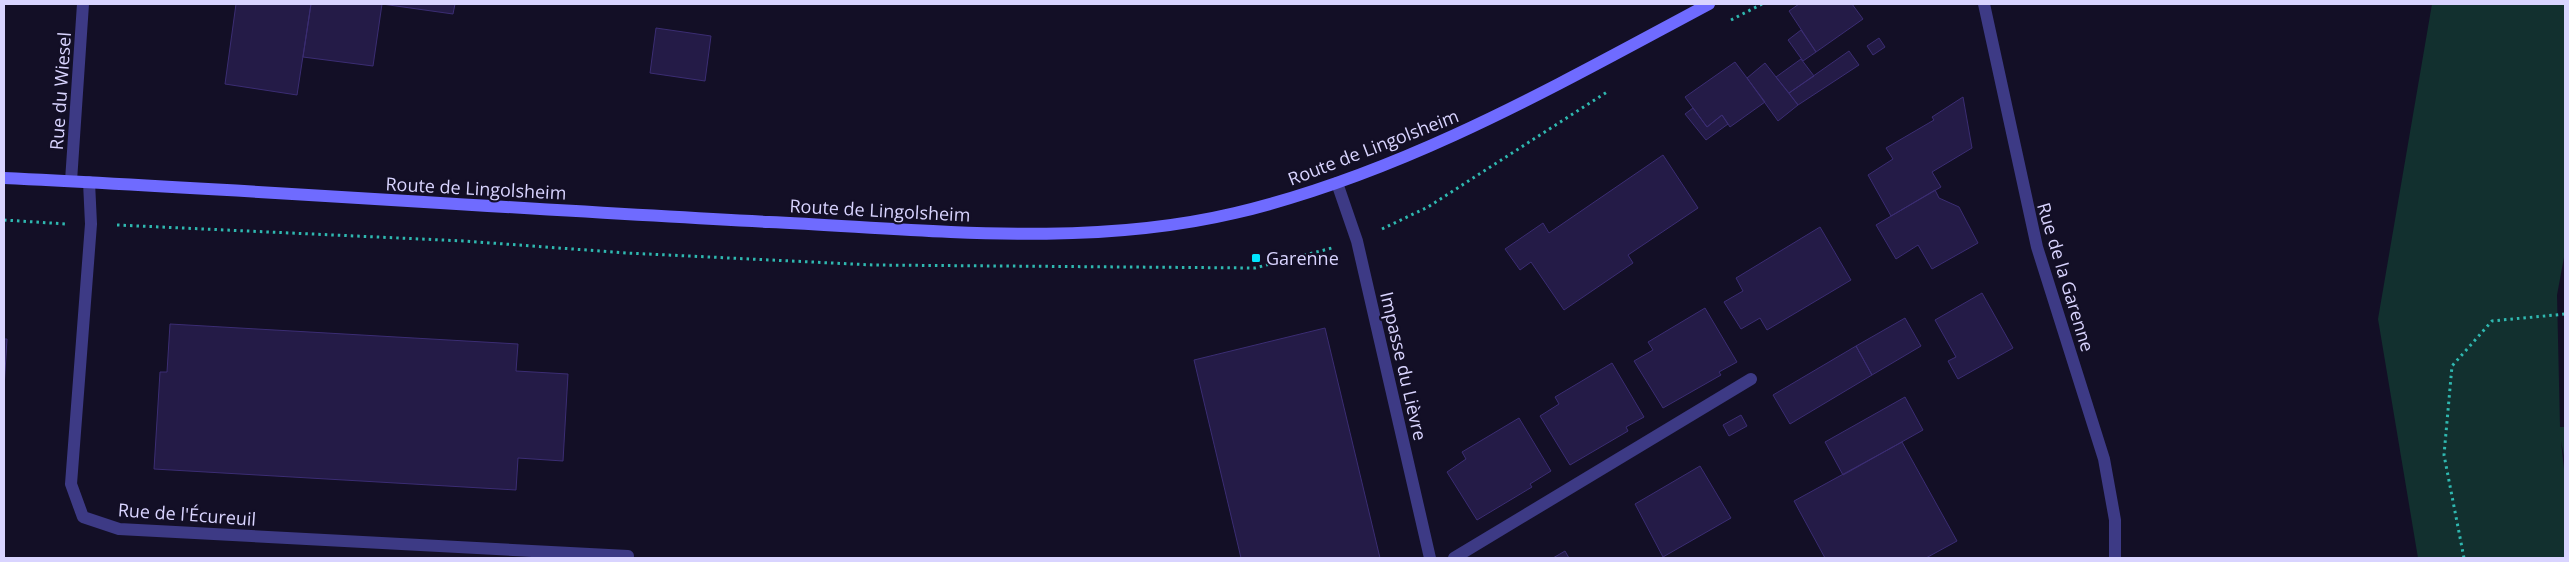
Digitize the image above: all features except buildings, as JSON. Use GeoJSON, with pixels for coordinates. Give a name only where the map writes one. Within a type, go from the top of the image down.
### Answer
{"type":"FeatureCollection","features":[{"type":"Feature","properties":{"kind":"main road","name":"Route de Lingolsheim"},"geometry":{"type":"LineString","coordinates":[[4,178],[548,210],[1052,234],[1186,223],[1232,214],[1337,183],[1402,158],[1528,100],[1709,4]]}},
{"type":"Feature","properties":{"kind":"street","name":"Rue du Wiesel"},"geometry":{"type":"LineString","coordinates":[[70,181],[83,4]]}},
{"type":"Feature","properties":{"kind":"street","name":"Rue de la Garenne"},"geometry":{"type":"LineString","coordinates":[[1984,4],[2037,247],[2104,460],[2115,520],[2114,558]]}},
{"type":"Feature","properties":{"kind":"street","name":"Rue de l'Écureuil"},"geometry":{"type":"LineString","coordinates":[[89,182],[91,224],[71,484],[83,517],[119,529],[628,556]]}},
{"type":"Feature","properties":{"kind":"street","name":"Impasse du Lièvre"},"geometry":{"type":"LineString","coordinates":[[1337,183],[1357,241],[1430,558]]}},
{"type":"Feature","properties":{"kind":"street"},"geometry":{"type":"LineString","coordinates":[[1454,558],[1751,379]]}},
{"type":"Feature","properties":{"kind":"path"},"geometry":{"type":"LineString","coordinates":[[2464,558],[2444,455],[2452,366],[2492,321],[2565,314]]}},
{"type":"Feature","properties":{"kind":"green space"},"geometry":{"type":"Polygon","coordinates":[[[2432,4],[2565,4],[2565,252],[2557,295],[2560,427],[2565,427],[2565,461],[2561,441],[2565,478],[2565,558],[2418,558],[2378,319],[2432,4]]]}},
{"type":"Feature","properties":{"kind":"place","name":"Garenne"},"geometry":{"type":"Point","coordinates":[1256,258]}}]}
